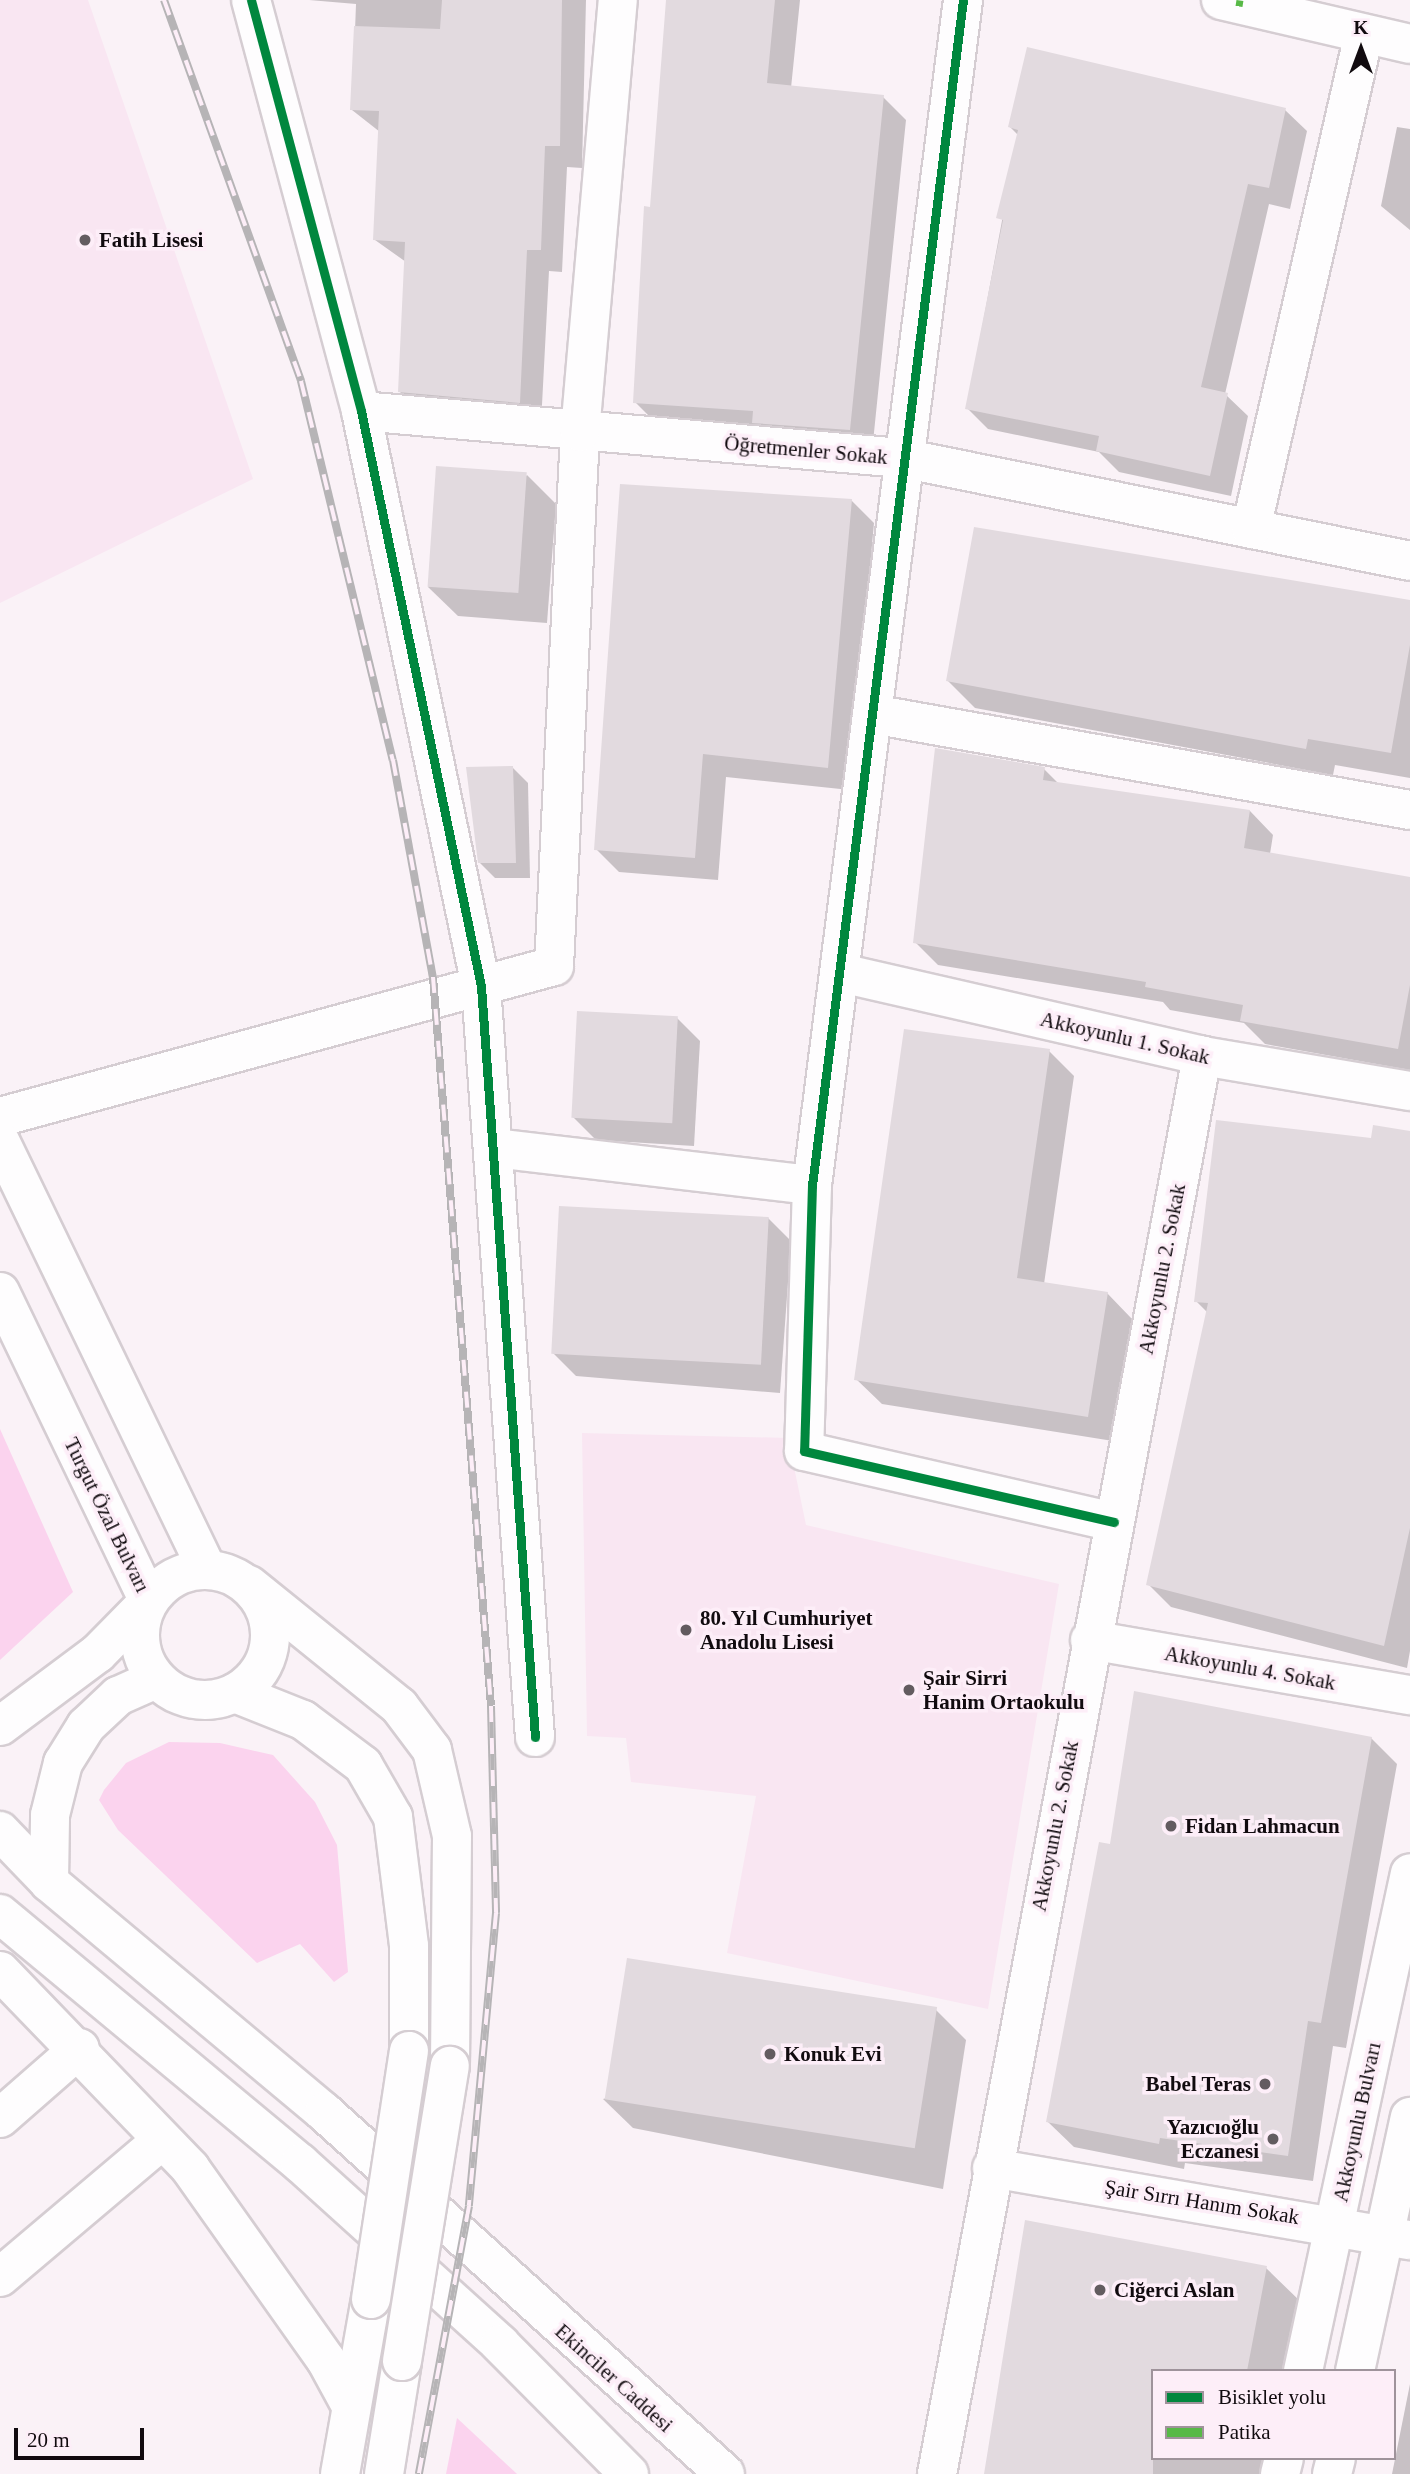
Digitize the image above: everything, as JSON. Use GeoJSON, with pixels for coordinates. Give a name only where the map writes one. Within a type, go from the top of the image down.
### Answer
{"type":"FeatureCollection","features":[{"type":"Feature","properties":{"kind":"street"},"geometry":{"type":"LineString","coordinates":[[251,0],[361,411],[481,986],[495,1148],[536,1737]]}},
{"type":"Feature","properties":{"kind":"street"},"geometry":{"type":"LineString","coordinates":[[0,1117],[554,966],[580,432],[618,0]]}},
{"type":"Feature","properties":{"kind":"street"},"geometry":{"type":"LineString","coordinates":[[962,0],[902,458],[813,1185],[804,1451],[1114,1522]]}},
{"type":"Feature","properties":{"kind":"street"},"geometry":{"type":"LineString","coordinates":[[1233,2],[1410,44]]}},
{"type":"Feature","properties":{"kind":"street"},"geometry":{"type":"LineString","coordinates":[[1251,529],[1364,34]]}},
{"type":"Feature","properties":{"kind":"street","name":"Öğretmenler Sokak"},"geometry":{"type":"LineString","coordinates":[[361,411],[902,458],[1410,561]]}},
{"type":"Feature","properties":{"kind":"street"},"geometry":{"type":"LineString","coordinates":[[872,714],[1410,810]]}},
{"type":"Feature","properties":{"kind":"street","name":"Akkoyunlu 1. Sokak"},"geometry":{"type":"LineString","coordinates":[[841,973],[1202,1056],[1410,1091]]}},
{"type":"Feature","properties":{"kind":"street","name":"Akkoyunlu 2. Sokak"},"geometry":{"type":"LineString","coordinates":[[937,2474],[1090,1640],[1202,1056]]}},
{"type":"Feature","properties":{"kind":"street"},"geometry":{"type":"LineString","coordinates":[[0,1140],[207,1569]]}},
{"type":"Feature","properties":{"kind":"street"},"geometry":{"type":"LineString","coordinates":[[495,1148],[813,1185]]}},
{"type":"Feature","properties":{"kind":"street","name":"Turgut Özal Bulvarı"},"geometry":{"type":"LineString","coordinates":[[0,1292],[149,1601],[98,1653],[0,1726]]}},
{"type":"Feature","properties":{"kind":"street"},"geometry":{"type":"LineString","coordinates":[[249,1585],[270,1622],[271,1643],[253,1681],[235,1693],[193,1699],[156,1679],[140,1641],[149,1601],[173,1577],[207,1569],[249,1585],[400,1706],[432,1750],[452,1836],[450,2066],[384,2474]]}},
{"type":"Feature","properties":{"kind":"street","name":"Akkoyunlu 4. Sokak"},"geometry":{"type":"LineString","coordinates":[[1090,1640],[1410,1695]]}},
{"type":"Feature","properties":{"kind":"street"},"geometry":{"type":"LineString","coordinates":[[49,1882],[50,1815],[64,1763],[86,1726],[118,1696],[156,1679]]}},
{"type":"Feature","properties":{"kind":"street"},"geometry":{"type":"LineString","coordinates":[[235,1693],[303,1720],[363,1765],[393,1818],[408,1945],[408,2051],[340,2474]]}},
{"type":"Feature","properties":{"kind":"street","name":"Ekinciler Caddesi"},"geometry":{"type":"LineString","coordinates":[[0,1831],[49,1882],[324,2112],[504,2280],[725,2474]]}},
{"type":"Feature","properties":{"kind":"street","name":"Akkoyunlu Bulvarı"},"geometry":{"type":"LineString","coordinates":[[1303,2369],[1410,1873]]}},
{"type":"Feature","properties":{"kind":"street"},"geometry":{"type":"LineString","coordinates":[[0,1914],[41,1953],[300,2163],[500,2344],[629,2474]]}},
{"type":"Feature","properties":{"kind":"street"},"geometry":{"type":"LineString","coordinates":[[0,1971],[80,2049],[162,2141],[190,2168],[326,2360],[350,2404]]}},
{"type":"Feature","properties":{"kind":"street"},"geometry":{"type":"LineString","coordinates":[[0,2118],[80,2049]]}},
{"type":"Feature","properties":{"kind":"street"},"geometry":{"type":"LineString","coordinates":[[1355,2369],[1397,2236],[1410,2117]]}},
{"type":"Feature","properties":{"kind":"street"},"geometry":{"type":"LineString","coordinates":[[0,2277],[162,2141]]}},
{"type":"Feature","properties":{"kind":"street","name":"Şair Sırrı Hanım Sokak"},"geometry":{"type":"LineString","coordinates":[[992,2168],[1397,2236]]}},
{"type":"Feature","properties":{"kind":"shaded area","name":"Fatih Lisesi"},"geometry":{"type":"Polygon","coordinates":[[[0,0],[88,0],[253,479],[0,603],[0,0]]]}},
{"type":"Feature","properties":{"kind":"shaded area"},"geometry":{"type":"Polygon","coordinates":[[[0,1429],[73,1592],[0,1660],[0,1429]]]}},
{"type":"Feature","properties":{"kind":"shaded area","name":"Şair Sirri Hanim Ortaokulu"},"geometry":{"type":"Polygon","coordinates":[[[582,1433],[788,1438],[806,1525],[1059,1584],[988,2009],[727,1953],[756,1796],[631,1782],[626,1738],[587,1736],[582,1433]]]}},
{"type":"Feature","properties":{"kind":"shaded area"},"geometry":{"type":"Polygon","coordinates":[[[169,1742],[220,1743],[273,1755],[315,1802],[337,1845],[348,1972],[334,1982],[300,1944],[257,1963],[118,1830],[99,1800],[104,1790],[126,1763],[169,1742]]]}},
{"type":"Feature","properties":{"kind":"shaded area"},"geometry":{"type":"Polygon","coordinates":[[[457,2418],[517,2474],[446,2474],[457,2418]]]}},
{"type":"Feature","properties":{"kind":"building"},"geometry":{"type":"Polygon","coordinates":[[[442,0],[562,0],[560,146],[545,146],[541,250],[527,250],[520,403],[398,392],[405,242],[373,240],[379,111],[350,110],[354,26],[440,29],[442,0]]]}},
{"type":"Feature","properties":{"kind":"building"},"geometry":{"type":"Polygon","coordinates":[[[666,0],[775,0],[767,83],[884,95],[850,430],[752,423],[753,411],[633,403],[644,206],[650,207],[666,0]]]}},
{"type":"Feature","properties":{"kind":"building"},"geometry":{"type":"Polygon","coordinates":[[[1027,47],[1286,108],[1269,188],[1248,184],[1201,387],[1228,393],[1210,476],[1096,451],[1099,436],[965,409],[1003,220],[996,218],[1018,130],[1008,127],[1027,47]]]}},
{"type":"Feature","properties":{"kind":"building"},"geometry":{"type":"Polygon","coordinates":[[[436,466],[527,472],[518,593],[428,587],[436,466]]]}},
{"type":"Feature","properties":{"kind":"building"},"geometry":{"type":"Polygon","coordinates":[[[620,484],[852,499],[828,768],[703,754],[695,858],[594,850],[620,484]]]}},
{"type":"Feature","properties":{"kind":"building"},"geometry":{"type":"Polygon","coordinates":[[[974,527],[1410,600],[1410,645],[1391,753],[1308,739],[1306,749],[946,681],[974,527]]]}},
{"type":"Feature","properties":{"kind":"building"},"geometry":{"type":"Polygon","coordinates":[[[935,748],[1045,767],[1043,780],[1250,810],[1244,848],[1410,877],[1410,985],[1398,1049],[1240,1021],[1243,1005],[1145,987],[1146,982],[913,943],[935,748]]]}},
{"type":"Feature","properties":{"kind":"building"},"geometry":{"type":"Polygon","coordinates":[[[513,766],[516,863],[478,863],[466,767],[513,766]]]}},
{"type":"Feature","properties":{"kind":"building"},"geometry":{"type":"Polygon","coordinates":[[[577,1011],[678,1016],[672,1123],[571,1118],[577,1011]]]}},
{"type":"Feature","properties":{"kind":"building"},"geometry":{"type":"Polygon","coordinates":[[[904,1029],[1050,1049],[1017,1278],[1108,1292],[1088,1417],[854,1380],[904,1029]]]}},
{"type":"Feature","properties":{"kind":"building"},"geometry":{"type":"Polygon","coordinates":[[[1216,1120],[1371,1138],[1373,1125],[1410,1131],[1410,1528],[1384,1646],[1146,1585],[1208,1303],[1194,1302],[1216,1120]]]}},
{"type":"Feature","properties":{"kind":"building"},"geometry":{"type":"Polygon","coordinates":[[[559,1206],[769,1217],[761,1365],[551,1354],[559,1206]]]}},
{"type":"Feature","properties":{"kind":"building"},"geometry":{"type":"Polygon","coordinates":[[[1134,1691],[1372,1737],[1321,2023],[1308,2021],[1288,2156],[1160,2138],[1159,2144],[1046,2122],[1099,1842],[1110,1844],[1134,1691]]]}},
{"type":"Feature","properties":{"kind":"building","name":"Konuk Evi"},"geometry":{"type":"Polygon","coordinates":[[[627,1958],[937,2007],[915,2148],[605,2099],[627,1958]]]}},
{"type":"Feature","properties":{"kind":"building"},"geometry":{"type":"Polygon","coordinates":[[[1025,2220],[1267,2266],[1247,2369],[1151,2369],[1153,2474],[984,2474],[1025,2220]]]}},
{"type":"Feature","properties":{"kind":"railway"},"geometry":{"type":"LineString","coordinates":[[164,0],[301,381],[393,760],[433,977],[491,1706],[496,1913],[469,2206],[419,2474]]}},
{"type":"Feature","properties":{"kind":"marked path"},"geometry":{"type":"LineString","coordinates":[[1239,6],[1240,0]]}},
{"type":"Feature","properties":{"kind":"cycle path"},"geometry":{"type":"LineString","coordinates":[[251,0],[361,411],[481,986],[535,1737]]}},
{"type":"Feature","properties":{"kind":"cycle path"},"geometry":{"type":"LineString","coordinates":[[963,0],[812,1185],[804,1451],[1114,1522]]}},
{"type":"Feature","properties":{"kind":"place","name":"Fatih Lisesi"},"geometry":{"type":"Point","coordinates":[85,240]}},
{"type":"Feature","properties":{"kind":"place","name":"80. Yıl Cumhuriyet Anadolu Lisesi"},"geometry":{"type":"Point","coordinates":[686,1630]}},
{"type":"Feature","properties":{"kind":"place","name":"Şair Sirri Hanim Ortaokulu"},"geometry":{"type":"Point","coordinates":[909,1690]}},
{"type":"Feature","properties":{"kind":"place","name":"Fidan Lahmacun"},"geometry":{"type":"Point","coordinates":[1171,1826]}},
{"type":"Feature","properties":{"kind":"place","name":"Konuk Evi"},"geometry":{"type":"Point","coordinates":[770,2054]}},
{"type":"Feature","properties":{"kind":"place","name":"Babel Teras"},"geometry":{"type":"Point","coordinates":[1265,2084]}},
{"type":"Feature","properties":{"kind":"place","name":"Yazıcıoğlu Eczanesi"},"geometry":{"type":"Point","coordinates":[1273,2139]}},
{"type":"Feature","properties":{"kind":"place","name":"Ciğerci Aslan"},"geometry":{"type":"Point","coordinates":[1100,2290]}}]}
